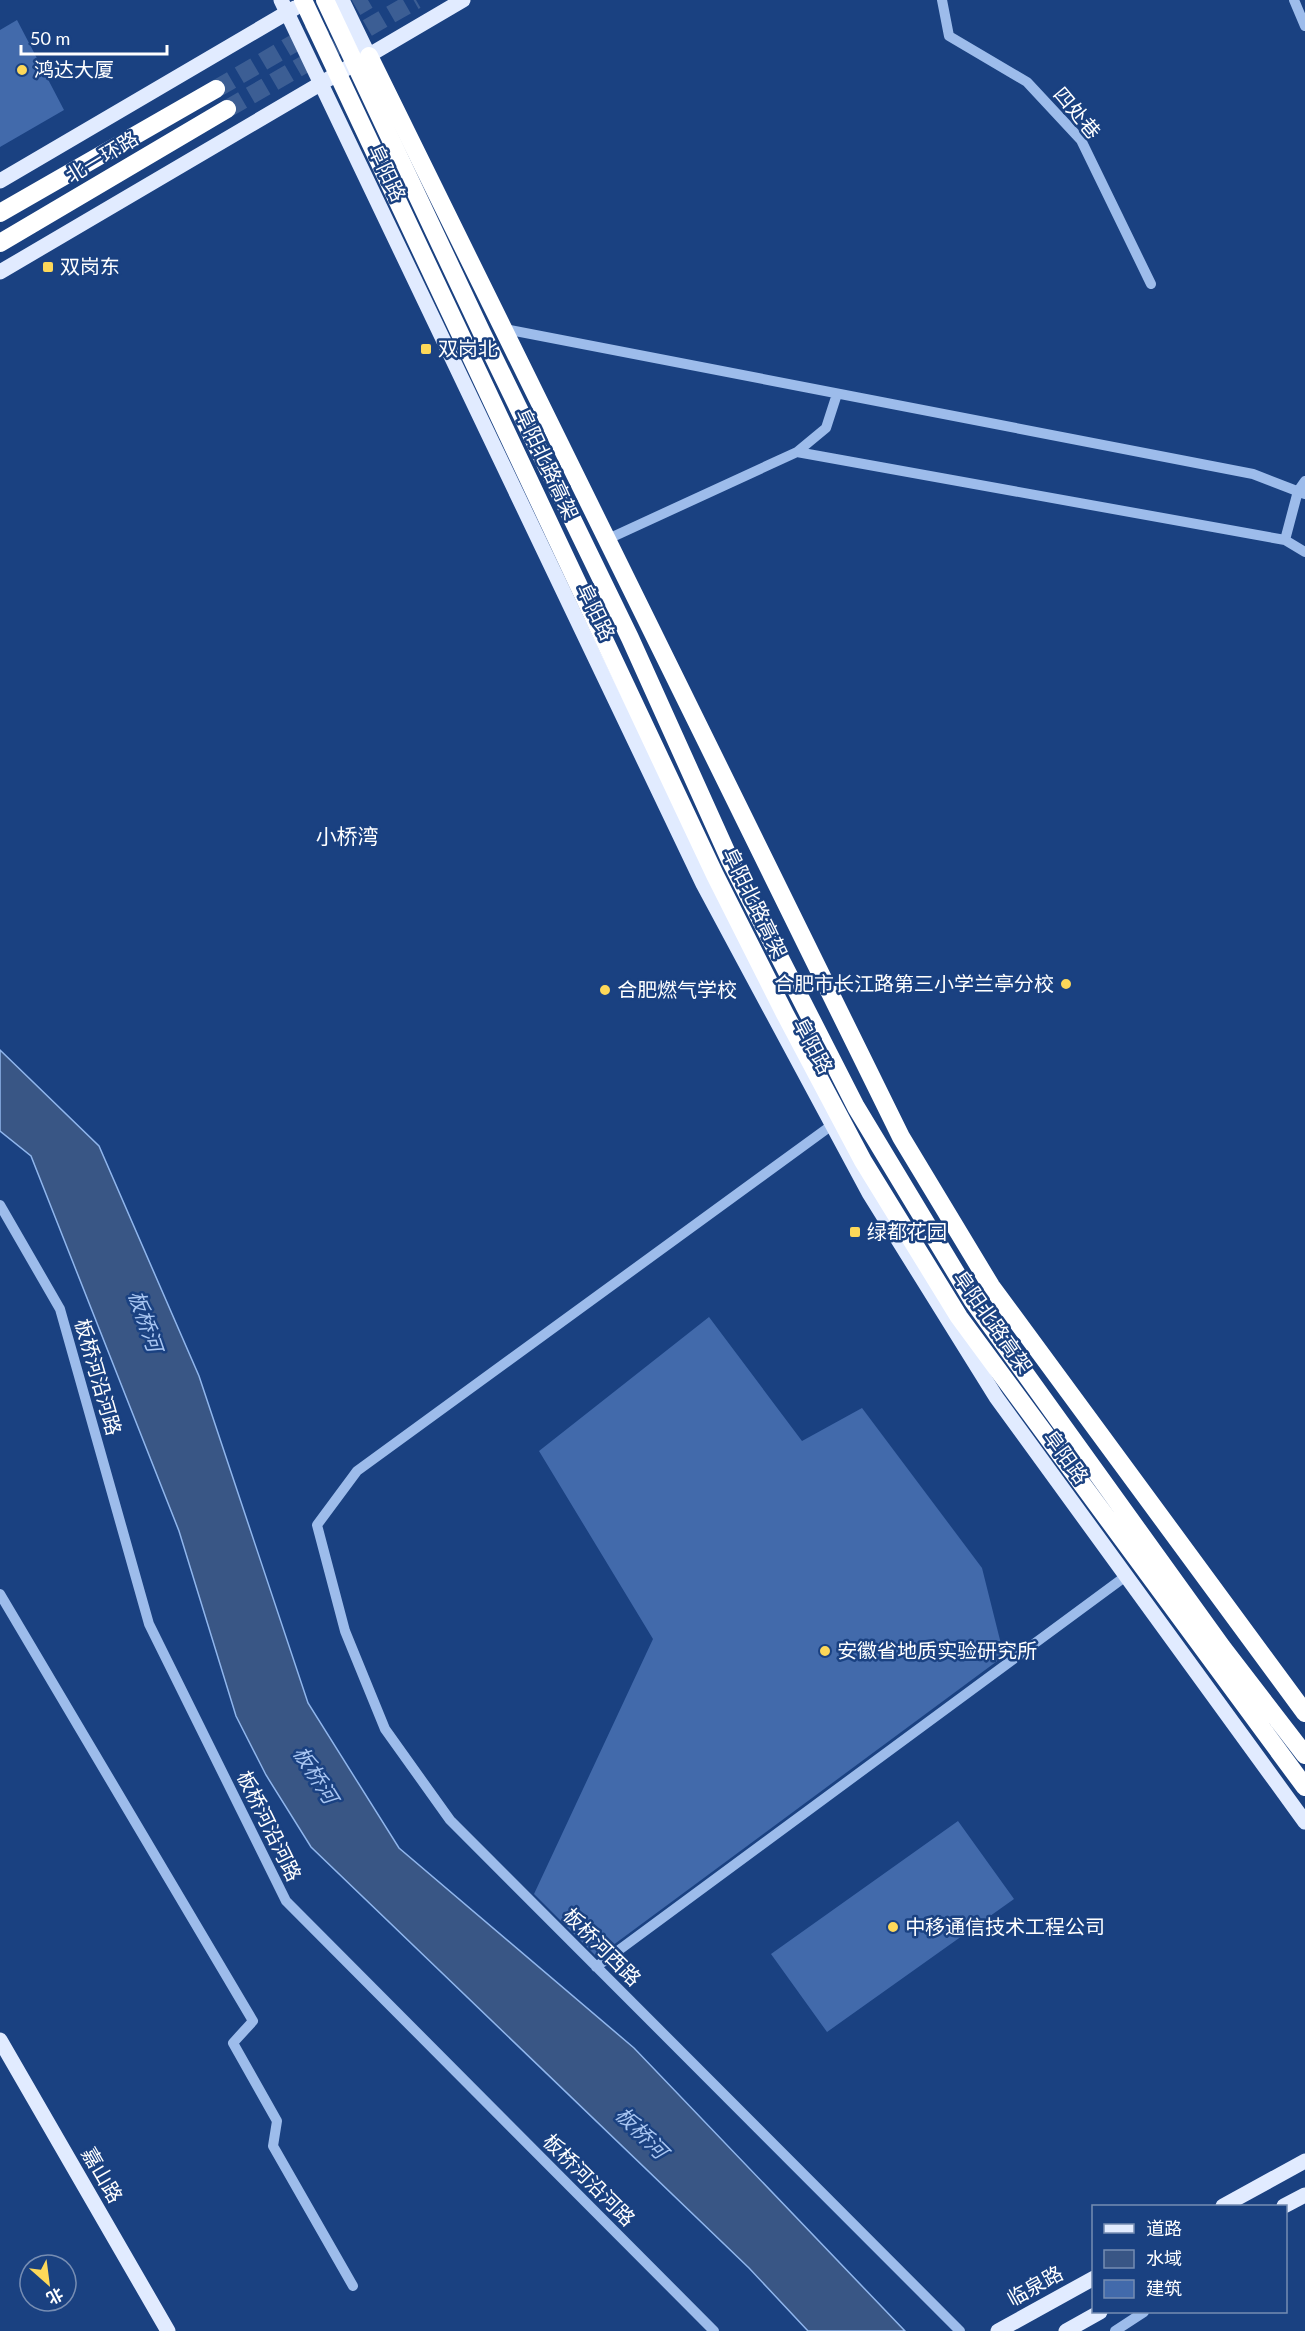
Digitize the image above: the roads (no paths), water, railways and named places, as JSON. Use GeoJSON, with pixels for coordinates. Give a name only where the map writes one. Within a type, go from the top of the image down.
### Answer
{"type":"FeatureCollection","features":[{"type":"Feature","properties":{"kind":"highway","name":"阜阳北路高架"},"geometry":{"type":"LineString","coordinates":[[303,0],[715,874],[785,1014],[863,1161],[959,1317],[1305,1787]]}},
{"type":"Feature","properties":{"kind":"highway","name":"阜阳北路高架"},"geometry":{"type":"LineString","coordinates":[[325,0],[630,638],[730,860],[856,1107],[973,1301],[1222,1647],[1305,1755]]}},
{"type":"Feature","properties":{"kind":"highway"},"geometry":{"type":"LineString","coordinates":[[369,56],[901,1137],[991,1286],[1305,1713]]}},
{"type":"Feature","properties":{"kind":"highway","name":"北一环路"},"geometry":{"type":"LineString","coordinates":[[0,213],[216,89]]}},
{"type":"Feature","properties":{"kind":"highway","name":"北一环路"},"geometry":{"type":"LineString","coordinates":[[0,243],[227,109]]}},
{"type":"Feature","properties":{"kind":"main road"},"geometry":{"type":"LineString","coordinates":[[0,181],[284,6],[308,0]]}},
{"type":"Feature","properties":{"kind":"main road"},"geometry":{"type":"LineString","coordinates":[[342,0],[369,56]]}},
{"type":"Feature","properties":{"kind":"main road"},"geometry":{"type":"LineString","coordinates":[[0,272],[463,0]]}},
{"type":"Feature","properties":{"kind":"main road","name":"阜阳路"},"geometry":{"type":"LineString","coordinates":[[284,6],[703,884],[869,1193],[996,1397],[1305,1822]]}},
{"type":"Feature","properties":{"kind":"main road","name":"嘉山路"},"geometry":{"type":"LineString","coordinates":[[0,2040],[168,2331]]}},
{"type":"Feature","properties":{"kind":"main road"},"geometry":{"type":"LineString","coordinates":[[1225,2205],[1305,2161]]}},
{"type":"Feature","properties":{"kind":"main road"},"geometry":{"type":"LineString","coordinates":[[1286,2205],[1305,2195]]}},
{"type":"Feature","properties":{"kind":"main road","name":"临泉路"},"geometry":{"type":"LineString","coordinates":[[998,2331],[1092,2279]]}},
{"type":"Feature","properties":{"kind":"main road"},"geometry":{"type":"LineString","coordinates":[[1066,2331],[1098,2313]]}},
{"type":"Feature","properties":{"kind":"street","name":"四处巷"},"geometry":{"type":"LineString","coordinates":[[942,0],[949,36],[1027,82],[1081,140],[1151,284]]}},
{"type":"Feature","properties":{"kind":"street"},"geometry":{"type":"LineString","coordinates":[[1294,0],[1305,26]]}},
{"type":"Feature","properties":{"kind":"street"},"geometry":{"type":"LineString","coordinates":[[505,329],[1253,474],[1302,493]]}},
{"type":"Feature","properties":{"kind":"street"},"geometry":{"type":"LineString","coordinates":[[608,539],[797,452],[826,428],[837,394]]}},
{"type":"Feature","properties":{"kind":"street"},"geometry":{"type":"LineString","coordinates":[[797,452],[1285,540],[1305,552]]}},
{"type":"Feature","properties":{"kind":"street"},"geometry":{"type":"LineString","coordinates":[[1285,540],[1305,481]]}},
{"type":"Feature","properties":{"kind":"street","name":"板桥河西路"},"geometry":{"type":"LineString","coordinates":[[832,1125],[357,1471],[317,1525],[345,1631],[385,1729],[450,1820],[960,2331]]}},
{"type":"Feature","properties":{"kind":"street","name":"板桥河沿河路"},"geometry":{"type":"LineString","coordinates":[[0,1205],[60,1309],[148,1624],[286,1901],[714,2331]]}},
{"type":"Feature","properties":{"kind":"street"},"geometry":{"type":"LineString","coordinates":[[596,1967],[1126,1576]]}},
{"type":"Feature","properties":{"kind":"street"},"geometry":{"type":"LineString","coordinates":[[0,1594],[253,2021],[234,2043],[277,2121],[273,2146],[353,2286]]}},
{"type":"Feature","properties":{"kind":"street"},"geometry":{"type":"LineString","coordinates":[[1115,2331],[1142,2313]]}},
{"type":"Feature","properties":{"kind":"water","name":"板桥河"},"geometry":{"type":"Polygon","coordinates":[[[0,1050],[99,1146],[199,1376],[308,1703],[399,1848],[634,2048],[905,2331],[808,2331],[749,2268],[311,1847],[266,1775],[236,1716],[179,1531],[31,1156],[0,1131],[0,1050]]]}},
{"type":"Feature","properties":{"kind":"tunnel"},"geometry":{"type":"LineString","coordinates":[[216,89],[368,0]]}},
{"type":"Feature","properties":{"kind":"tunnel"},"geometry":{"type":"LineString","coordinates":[[227,109],[416,0]]}},
{"type":"Feature","properties":{"kind":"place","name":"鸿达大厦"},"geometry":{"type":"Point","coordinates":[22,70]}},
{"type":"Feature","properties":{"kind":"place","name":"双岗东"},"geometry":{"type":"Point","coordinates":[48,267]}},
{"type":"Feature","properties":{"kind":"place","name":"双岗北"},"geometry":{"type":"Point","coordinates":[426,349]}},
{"type":"Feature","properties":{"kind":"place","name":"合肥市长江路第三小学兰亭分校"},"geometry":{"type":"Point","coordinates":[1066,984]}},
{"type":"Feature","properties":{"kind":"place","name":"合肥燃气学校"},"geometry":{"type":"Point","coordinates":[605,990]}},
{"type":"Feature","properties":{"kind":"place","name":"绿都花园"},"geometry":{"type":"Point","coordinates":[855,1232]}},
{"type":"Feature","properties":{"kind":"place","name":"安徽省地质实验研究所"},"geometry":{"type":"Point","coordinates":[825,1651]}},
{"type":"Feature","properties":{"kind":"place","name":"中移通信技术工程公司"},"geometry":{"type":"Point","coordinates":[893,1927]}},
{"type":"Feature","properties":{"kind":"district","name":"小桥湾"},"geometry":{"type":"Point","coordinates":[347,837]}}]}
